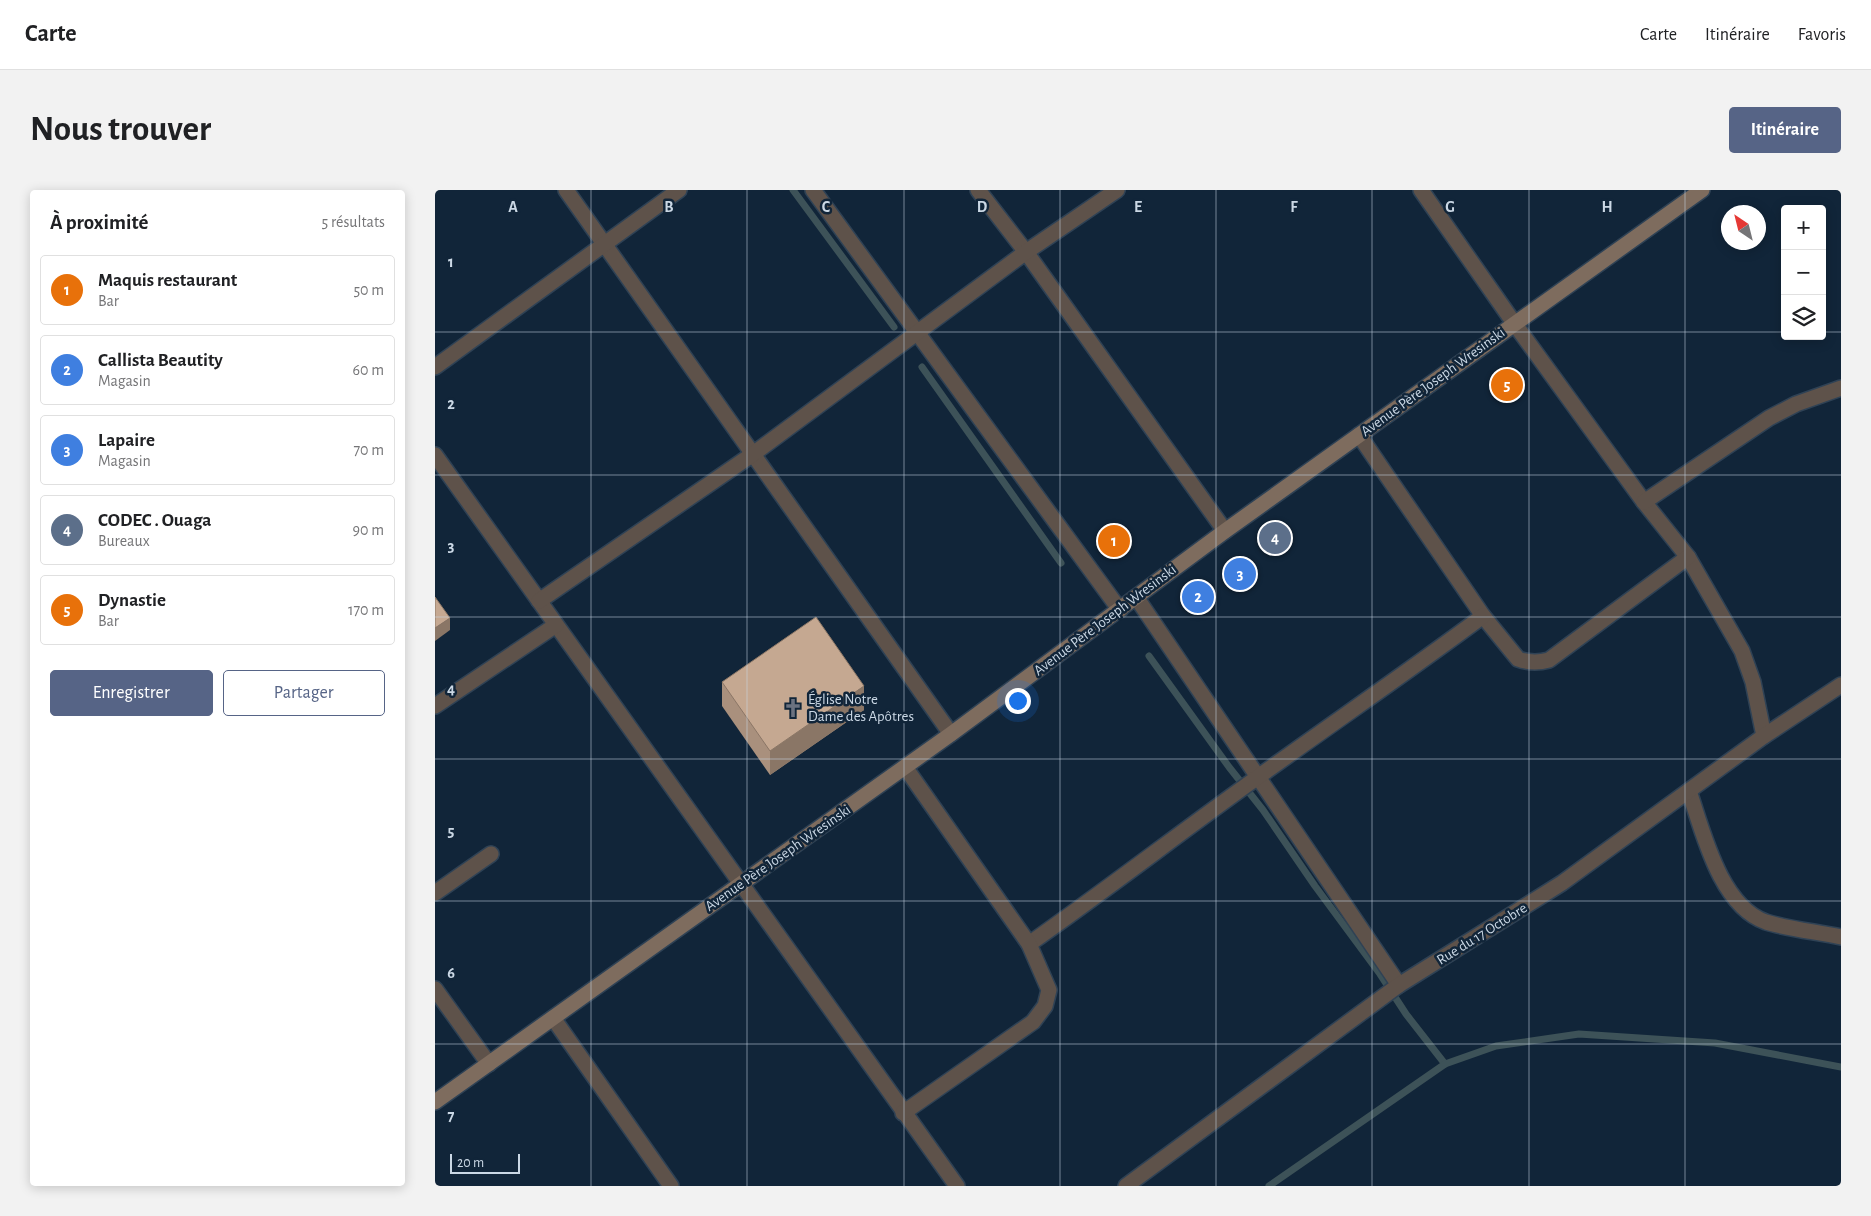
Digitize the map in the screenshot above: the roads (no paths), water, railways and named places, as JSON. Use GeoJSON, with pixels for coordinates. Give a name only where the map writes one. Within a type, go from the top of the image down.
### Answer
{"type":"FeatureCollection","features":[{"type":"Feature","properties":{"kind":"street"},"geometry":{"type":"LineString","coordinates":[[566,190],[951,734]]}},
{"type":"Feature","properties":{"kind":"street"},"geometry":{"type":"LineString","coordinates":[[435,367],[679,190]]}},
{"type":"Feature","properties":{"kind":"street"},"geometry":{"type":"LineString","coordinates":[[813,190],[1120,610]]}},
{"type":"Feature","properties":{"kind":"street"},"geometry":{"type":"LineString","coordinates":[[978,190],[1026,252],[1225,532]]}},
{"type":"Feature","properties":{"kind":"street"},"geometry":{"type":"LineString","coordinates":[[539,601],[753,454],[1026,252],[1117,190]]}},
{"type":"Feature","properties":{"kind":"street"},"geometry":{"type":"LineString","coordinates":[[1421,190],[1514,324],[1644,502],[1688,557],[1742,651],[1753,682],[1764,736]]}},
{"type":"Feature","properties":{"kind":"street","name":"Avenue Père Joseph Wresinski"},"geometry":{"type":"LineString","coordinates":[[435,1102],[951,734],[1120,610],[1136,596],[1359,434],[1703,190]]}},
{"type":"Feature","properties":{"kind":"street"},"geometry":{"type":"LineString","coordinates":[[1644,502],[1769,418],[1796,404],[1841,388]]}},
{"type":"Feature","properties":{"kind":"street"},"geometry":{"type":"LineString","coordinates":[[1359,434],[1483,616],[1518,659],[1525,662],[1537,663],[1549,660],[1688,557]]}},
{"type":"Feature","properties":{"kind":"street"},"geometry":{"type":"LineString","coordinates":[[435,455],[903,1113],[957,1186]]}},
{"type":"Feature","properties":{"kind":"street"},"geometry":{"type":"LineString","coordinates":[[1136,596],[1399,985]]}},
{"type":"Feature","properties":{"kind":"street"},"geometry":{"type":"LineString","coordinates":[[1029,944],[1483,616]]}},
{"type":"Feature","properties":{"kind":"street"},"geometry":{"type":"LineString","coordinates":[[435,706],[556,625]]}},
{"type":"Feature","properties":{"kind":"street","name":"Rue du 17 Octobre"},"geometry":{"type":"LineString","coordinates":[[1126,1186],[1399,985],[1562,884],[1764,736],[1841,685]]}},
{"type":"Feature","properties":{"kind":"street"},"geometry":{"type":"LineString","coordinates":[[903,1113],[1033,1022],[1045,1006],[1049,990],[1029,944],[905,767]]}},
{"type":"Feature","properties":{"kind":"street"},"geometry":{"type":"LineString","coordinates":[[1689,791],[1713,859],[1735,898],[1750,913],[1766,921],[1841,937]]}},
{"type":"Feature","properties":{"kind":"street"},"geometry":{"type":"LineString","coordinates":[[435,893],[491,854]]}},
{"type":"Feature","properties":{"kind":"street"},"geometry":{"type":"LineString","coordinates":[[435,989],[489,1064]]}},
{"type":"Feature","properties":{"kind":"street"},"geometry":{"type":"LineString","coordinates":[[553,1018],[671,1186]]}},
{"type":"Feature","properties":{"kind":"waterway"},"geometry":{"type":"LineString","coordinates":[[793,190],[894,327]]}},
{"type":"Feature","properties":{"kind":"waterway"},"geometry":{"type":"LineString","coordinates":[[922,367],[1061,563]]}},
{"type":"Feature","properties":{"kind":"waterway"},"geometry":{"type":"LineString","coordinates":[[1149,656],[1229,767],[1263,810],[1315,886],[1380,974],[1406,1014],[1445,1064]]}},
{"type":"Feature","properties":{"kind":"waterway"},"geometry":{"type":"LineString","coordinates":[[1269,1186],[1445,1064],[1496,1046],[1579,1034],[1715,1043],[1841,1067]]}},
{"type":"Feature","properties":{"kind":"place","name":"Dynastie"},"geometry":{"type":"Point","coordinates":[1507,385]}},
{"type":"Feature","properties":{"kind":"place","name":"CODEC . Ouaga"},"geometry":{"type":"Point","coordinates":[1275,538]}},
{"type":"Feature","properties":{"kind":"place","name":"Maquis restaurant"},"geometry":{"type":"Point","coordinates":[1114,541]}},
{"type":"Feature","properties":{"kind":"place","name":"Lapaire"},"geometry":{"type":"Point","coordinates":[1240,574]}},
{"type":"Feature","properties":{"kind":"place","name":"Callista Beautity"},"geometry":{"type":"Point","coordinates":[1198,597]}},
{"type":"Feature","properties":{"kind":"place","name":"Église Notre Dame des Apôtres"},"geometry":{"type":"Point","coordinates":[793,708]}}]}
